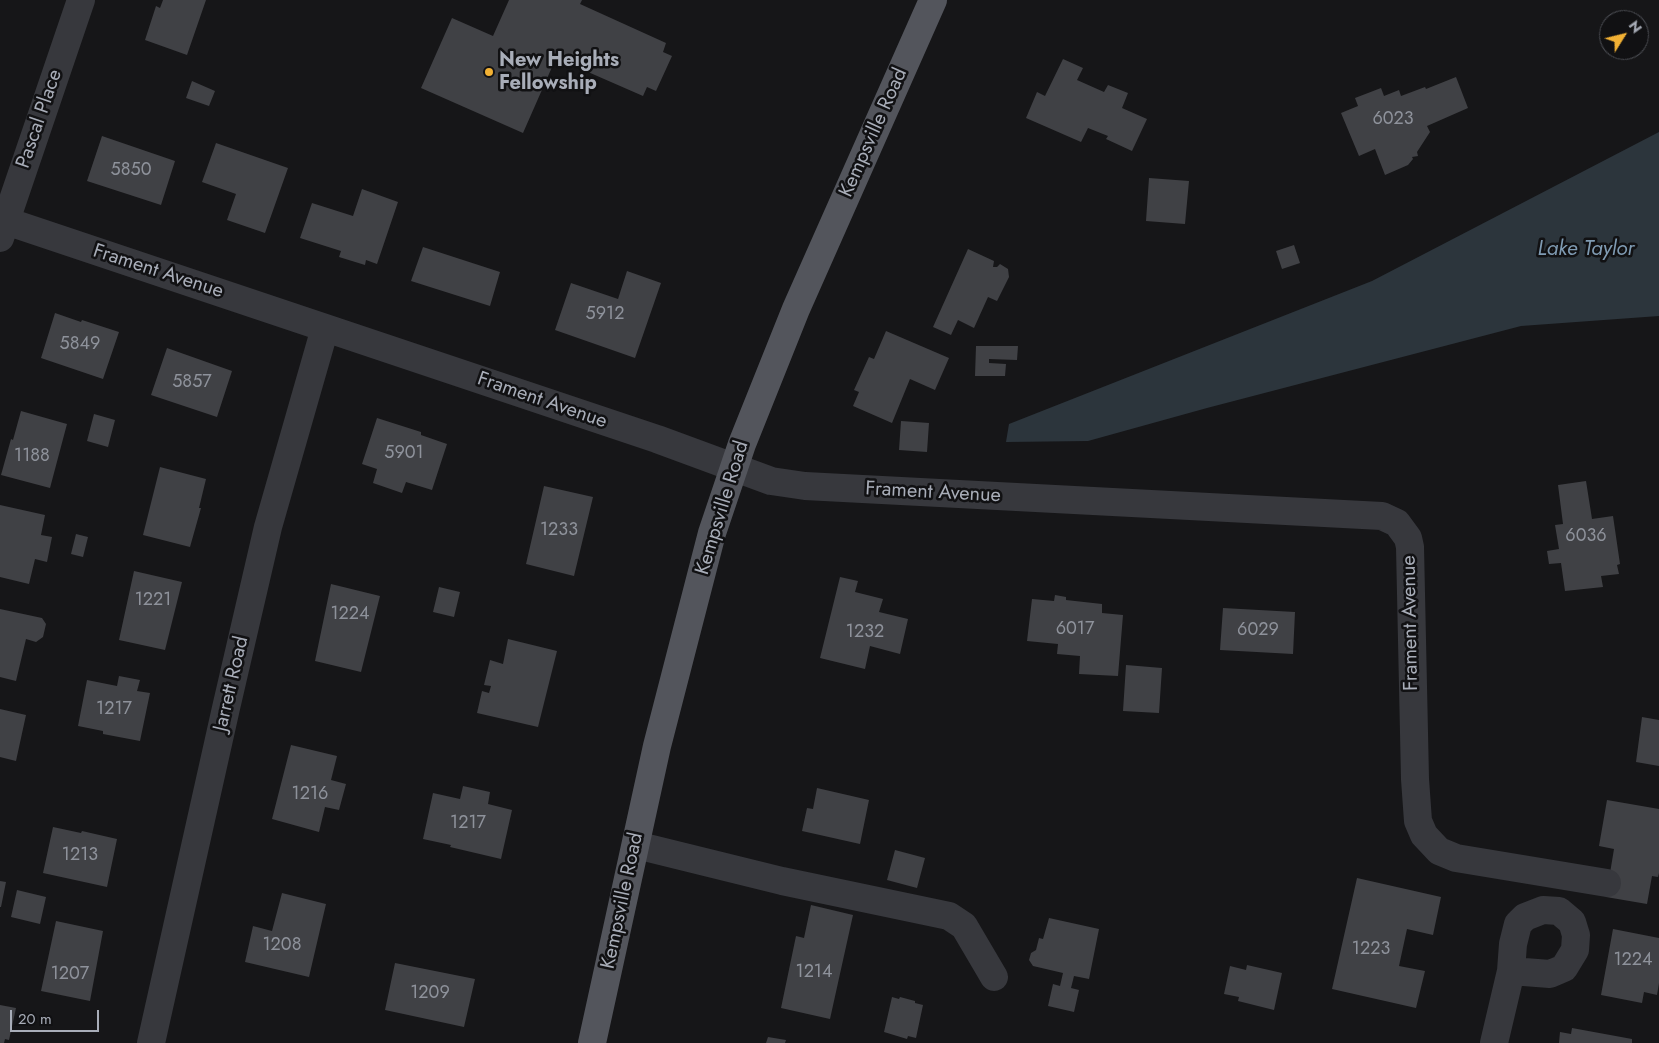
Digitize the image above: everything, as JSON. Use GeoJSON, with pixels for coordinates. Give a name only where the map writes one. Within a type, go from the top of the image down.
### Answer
{"type":"FeatureCollection","features":[{"type":"Feature","properties":{"kind":"main road","name":"Kempsville Road"},"geometry":{"type":"LineString","coordinates":[[592,1043],[657,746],[712,533],[742,444],[796,309],[934,0]]}},
{"type":"Feature","properties":{"kind":"street","name":"Pascal Place"},"geometry":{"type":"LineString","coordinates":[[2,226],[81,0]]}},
{"type":"Feature","properties":{"kind":"street","name":"Frament Avenue"},"geometry":{"type":"LineString","coordinates":[[2,226],[325,328],[658,440],[771,481],[805,486],[1382,516],[1397,523],[1408,538],[1410,548],[1415,779],[1418,821],[1424,835],[1439,851],[1456,858],[1607,883]]}},
{"type":"Feature","properties":{"kind":"street","name":"Jarrett Road"},"geometry":{"type":"LineString","coordinates":[[152,1043],[268,527],[325,328]]}},
{"type":"Feature","properties":{"kind":"street"},"geometry":{"type":"LineString","coordinates":[[636,845],[782,882],[948,916],[964,926],[994,977]]}},
{"type":"Feature","properties":{"kind":"street"},"geometry":{"type":"LineString","coordinates":[[1494,1043],[1511,971]]}},
{"type":"Feature","properties":{"kind":"water","name":"Lake Taylor"},"geometry":{"type":"Polygon","coordinates":[[[1659,132],[1659,316],[1521,326],[1088,441],[1006,442],[1009,424],[1372,281],[1659,132]]]}},
{"type":"Feature","properties":{"kind":"building"},"geometry":{"type":"Polygon","coordinates":[[[163,0],[206,0],[187,55],[145,40],[156,6],[160,8],[163,0]]]}},
{"type":"Feature","properties":{"kind":"building","name":"New Heights Fellowship"},"geometry":{"type":"Polygon","coordinates":[[[509,0],[582,0],[580,4],[666,43],[663,52],[672,56],[656,91],[647,87],[643,96],[556,58],[523,133],[421,88],[452,18],[493,36],[509,0]]]}},
{"type":"Feature","properties":{"kind":"building"},"geometry":{"type":"Polygon","coordinates":[[[1063,59],[1083,68],[1077,80],[1104,92],[1108,85],[1128,93],[1122,108],[1147,119],[1132,151],[1106,139],[1108,136],[1088,128],[1081,142],[1026,118],[1037,92],[1045,96],[1063,59]]]}},
{"type":"Feature","properties":{"kind":"building"},"geometry":{"type":"Polygon","coordinates":[[[1456,77],[1468,108],[1427,126],[1430,132],[1417,152],[1418,156],[1412,157],[1413,159],[1408,165],[1385,175],[1375,149],[1359,156],[1341,113],[1358,106],[1355,98],[1381,88],[1384,96],[1399,90],[1401,96],[1425,87],[1426,89],[1456,77]]]}},
{"type":"Feature","properties":{"kind":"building"},"geometry":{"type":"Polygon","coordinates":[[[192,81],[215,91],[209,106],[186,98],[192,81]]]}},
{"type":"Feature","properties":{"kind":"building"},"geometry":{"type":"Polygon","coordinates":[[[102,136],[175,161],[161,205],[87,181],[102,136]]]}},
{"type":"Feature","properties":{"kind":"building"},"geometry":{"type":"Polygon","coordinates":[[[216,143],[288,168],[265,233],[227,220],[236,194],[202,182],[216,143]]]}},
{"type":"Feature","properties":{"kind":"building"},"geometry":{"type":"Polygon","coordinates":[[[1149,178],[1189,181],[1185,224],[1146,221],[1149,178]]]}},
{"type":"Feature","properties":{"kind":"building"},"geometry":{"type":"Polygon","coordinates":[[[362,189],[398,202],[377,264],[366,260],[365,265],[339,257],[341,251],[300,238],[312,203],[353,216],[362,189]]]}},
{"type":"Feature","properties":{"kind":"building"},"geometry":{"type":"Polygon","coordinates":[[[1294,245],[1300,263],[1282,269],[1276,251],[1294,245]]]}},
{"type":"Feature","properties":{"kind":"building"},"geometry":{"type":"Polygon","coordinates":[[[423,247],[500,272],[490,306],[411,281],[423,247]]]}},
{"type":"Feature","properties":{"kind":"building"},"geometry":{"type":"Polygon","coordinates":[[[968,249],[994,261],[993,267],[997,267],[1000,264],[1008,269],[1009,277],[997,301],[988,297],[974,328],[958,320],[951,335],[933,327],[968,249]]]}},
{"type":"Feature","properties":{"kind":"building"},"geometry":{"type":"Polygon","coordinates":[[[627,271],[661,283],[635,358],[555,330],[571,283],[618,299],[627,271]]]}},
{"type":"Feature","properties":{"kind":"building"},"geometry":{"type":"Polygon","coordinates":[[[55,313],[119,332],[103,379],[41,358],[55,313]]]}},
{"type":"Feature","properties":{"kind":"building"},"geometry":{"type":"Polygon","coordinates":[[[886,331],[949,358],[935,390],[910,379],[892,423],[853,406],[859,392],[854,390],[869,357],[874,359],[886,331]]]}},
{"type":"Feature","properties":{"kind":"building"},"geometry":{"type":"Polygon","coordinates":[[[976,346],[1018,346],[1017,360],[989,359],[989,363],[1006,364],[1005,376],[975,376],[976,346]]]}},
{"type":"Feature","properties":{"kind":"building"},"geometry":{"type":"Polygon","coordinates":[[[167,348],[232,371],[217,417],[151,395],[167,348]]]}},
{"type":"Feature","properties":{"kind":"building"},"geometry":{"type":"Polygon","coordinates":[[[21,411],[67,424],[50,488],[1,475],[21,411]]]}},
{"type":"Feature","properties":{"kind":"building"},"geometry":{"type":"Polygon","coordinates":[[[94,414],[115,420],[108,447],[87,441],[94,414]]]}},
{"type":"Feature","properties":{"kind":"building"},"geometry":{"type":"Polygon","coordinates":[[[377,418],[421,432],[421,435],[447,444],[432,490],[406,482],[402,493],[373,483],[377,469],[362,464],[377,418]]]}},
{"type":"Feature","properties":{"kind":"building"},"geometry":{"type":"Polygon","coordinates":[[[901,421],[929,423],[927,452],[899,450],[901,421]]]}},
{"type":"Feature","properties":{"kind":"building"},"geometry":{"type":"Polygon","coordinates":[[[160,467],[206,479],[199,508],[201,508],[190,547],[143,535],[160,467]]]}},
{"type":"Feature","properties":{"kind":"building"},"geometry":{"type":"Polygon","coordinates":[[[1586,481],[1592,519],[1613,516],[1620,564],[1617,565],[1619,574],[1601,576],[1603,587],[1565,591],[1561,563],[1549,564],[1547,551],[1559,549],[1555,525],[1563,524],[1558,485],[1586,481]]]}},
{"type":"Feature","properties":{"kind":"building"},"geometry":{"type":"Polygon","coordinates":[[[544,486],[593,497],[574,576],[526,564],[544,486]]]}},
{"type":"Feature","properties":{"kind":"building"},"geometry":{"type":"Polygon","coordinates":[[[0,505],[45,515],[41,535],[52,537],[47,562],[35,559],[29,584],[0,577],[0,505]]]}},
{"type":"Feature","properties":{"kind":"building"},"geometry":{"type":"Polygon","coordinates":[[[76,534],[88,537],[83,557],[71,554],[76,534]]]}},
{"type":"Feature","properties":{"kind":"building"},"geometry":{"type":"Polygon","coordinates":[[[134,571],[182,582],[165,650],[119,640],[134,571]]]}},
{"type":"Feature","properties":{"kind":"building"},"geometry":{"type":"Polygon","coordinates":[[[840,577],[858,581],[855,592],[883,599],[879,612],[908,619],[900,654],[870,646],[865,669],[820,658],[840,577]]]}},
{"type":"Feature","properties":{"kind":"building"},"geometry":{"type":"Polygon","coordinates":[[[331,584],[380,596],[361,672],[315,661],[331,584]]]}},
{"type":"Feature","properties":{"kind":"building"},"geometry":{"type":"Polygon","coordinates":[[[439,587],[460,592],[454,617],[433,612],[439,587]]]}},
{"type":"Feature","properties":{"kind":"building"},"geometry":{"type":"Polygon","coordinates":[[[1055,595],[1066,597],[1066,600],[1102,604],[1102,613],[1123,615],[1118,676],[1079,674],[1080,656],[1057,654],[1058,644],[1027,641],[1032,599],[1054,601],[1055,595]]]}},
{"type":"Feature","properties":{"kind":"building"},"geometry":{"type":"Polygon","coordinates":[[[1223,608],[1295,612],[1293,654],[1220,650],[1223,608]]]}},
{"type":"Feature","properties":{"kind":"building"},"geometry":{"type":"Polygon","coordinates":[[[0,609],[42,618],[46,624],[43,637],[36,642],[26,639],[16,681],[0,677],[0,609]]]}},
{"type":"Feature","properties":{"kind":"building"},"geometry":{"type":"Polygon","coordinates":[[[508,639],[557,651],[538,727],[477,713],[482,691],[489,693],[491,686],[484,685],[490,660],[503,664],[508,639]]]}},
{"type":"Feature","properties":{"kind":"building"},"geometry":{"type":"Polygon","coordinates":[[[1126,665],[1162,668],[1159,713],[1123,711],[1126,665]]]}},
{"type":"Feature","properties":{"kind":"building"},"geometry":{"type":"Polygon","coordinates":[[[119,676],[140,680],[137,691],[150,693],[140,741],[103,734],[103,731],[78,726],[87,680],[117,686],[119,676]]]}},
{"type":"Feature","properties":{"kind":"building"},"geometry":{"type":"Polygon","coordinates":[[[0,709],[26,715],[16,761],[0,757],[0,709]]]}},
{"type":"Feature","properties":{"kind":"building"},"geometry":{"type":"Polygon","coordinates":[[[1642,717],[1659,720],[1659,766],[1636,762],[1642,717]]]}},
{"type":"Feature","properties":{"kind":"building"},"geometry":{"type":"Polygon","coordinates":[[[291,745],[337,756],[331,780],[346,784],[339,810],[325,807],[319,832],[272,819],[291,745]]]}},
{"type":"Feature","properties":{"kind":"building"},"geometry":{"type":"Polygon","coordinates":[[[463,786],[490,792],[488,804],[512,810],[501,859],[423,839],[433,793],[460,799],[463,786]]]}},
{"type":"Feature","properties":{"kind":"building"},"geometry":{"type":"Polygon","coordinates":[[[817,788],[869,800],[860,844],[802,831],[807,808],[813,809],[817,788]]]}},
{"type":"Feature","properties":{"kind":"building"},"geometry":{"type":"Polygon","coordinates":[[[1607,800],[1659,809],[1659,873],[1658,877],[1652,876],[1647,904],[1606,897],[1614,849],[1599,846],[1607,800]]]}},
{"type":"Feature","properties":{"kind":"building"},"geometry":{"type":"Polygon","coordinates":[[[53,827],[117,839],[107,887],[43,873],[53,827]]]}},
{"type":"Feature","properties":{"kind":"building"},"geometry":{"type":"Polygon","coordinates":[[[895,850],[925,858],[917,888],[887,880],[895,850]]]}},
{"type":"Feature","properties":{"kind":"building"},"geometry":{"type":"Polygon","coordinates":[[[1357,878],[1441,897],[1433,935],[1407,929],[1399,966],[1425,971],[1416,1008],[1332,989],[1357,878]]]}},
{"type":"Feature","properties":{"kind":"building"},"geometry":{"type":"Polygon","coordinates":[[[0,881],[6,882],[1,907],[0,907],[0,881]]]}},
{"type":"Feature","properties":{"kind":"building"},"geometry":{"type":"Polygon","coordinates":[[[17,890],[46,897],[40,924],[11,917],[17,890]]]}},
{"type":"Feature","properties":{"kind":"building"},"geometry":{"type":"Polygon","coordinates":[[[282,893],[326,904],[309,977],[245,962],[253,926],[272,931],[282,893]]]}},
{"type":"Feature","properties":{"kind":"building"},"geometry":{"type":"Polygon","coordinates":[[[811,905],[853,915],[830,1019],[781,1008],[796,936],[804,938],[811,905]]]}},
{"type":"Feature","properties":{"kind":"building"},"geometry":{"type":"Polygon","coordinates":[[[1049,918],[1099,929],[1089,979],[1074,976],[1071,988],[1079,990],[1074,1012],[1048,1006],[1053,984],[1060,986],[1063,973],[1033,966],[1029,960],[1031,953],[1036,950],[1039,938],[1043,939],[1049,918]]]}},
{"type":"Feature","properties":{"kind":"building"},"geometry":{"type":"Polygon","coordinates":[[[56,921],[103,931],[90,1001],[41,991],[56,921]]]}},
{"type":"Feature","properties":{"kind":"building"},"geometry":{"type":"Polygon","coordinates":[[[1613,929],[1659,938],[1659,983],[1657,995],[1644,992],[1642,1003],[1601,995],[1613,929]]]}},
{"type":"Feature","properties":{"kind":"building"},"geometry":{"type":"Polygon","coordinates":[[[395,963],[475,979],[464,1027],[385,1010],[395,963]]]}},
{"type":"Feature","properties":{"kind":"building"},"geometry":{"type":"Polygon","coordinates":[[[1247,965],[1282,973],[1274,1010],[1238,1001],[1239,997],[1224,994],[1230,966],[1246,970],[1247,965]]]}},
{"type":"Feature","properties":{"kind":"building"},"geometry":{"type":"Polygon","coordinates":[[[892,997],[899,999],[900,997],[923,1005],[916,1038],[908,1036],[907,1039],[884,1032],[892,997]]]}},
{"type":"Feature","properties":{"kind":"building"},"geometry":{"type":"Polygon","coordinates":[[[0,1005],[16,1008],[9,1040],[5,1039],[4,1043],[0,1043],[0,1005]]]}},
{"type":"Feature","properties":{"kind":"building"},"geometry":{"type":"Polygon","coordinates":[[[1572,1028],[1632,1039],[1632,1043],[1559,1043],[1560,1032],[1571,1034],[1572,1028]]]}},
{"type":"Feature","properties":{"kind":"building"},"geometry":{"type":"Polygon","coordinates":[[[768,1037],[786,1040],[785,1043],[766,1043],[768,1037]]]}},
{"type":"Feature","properties":{"kind":"place","name":"New Heights Fellowship"},"geometry":{"type":"Point","coordinates":[489,72]}}]}
